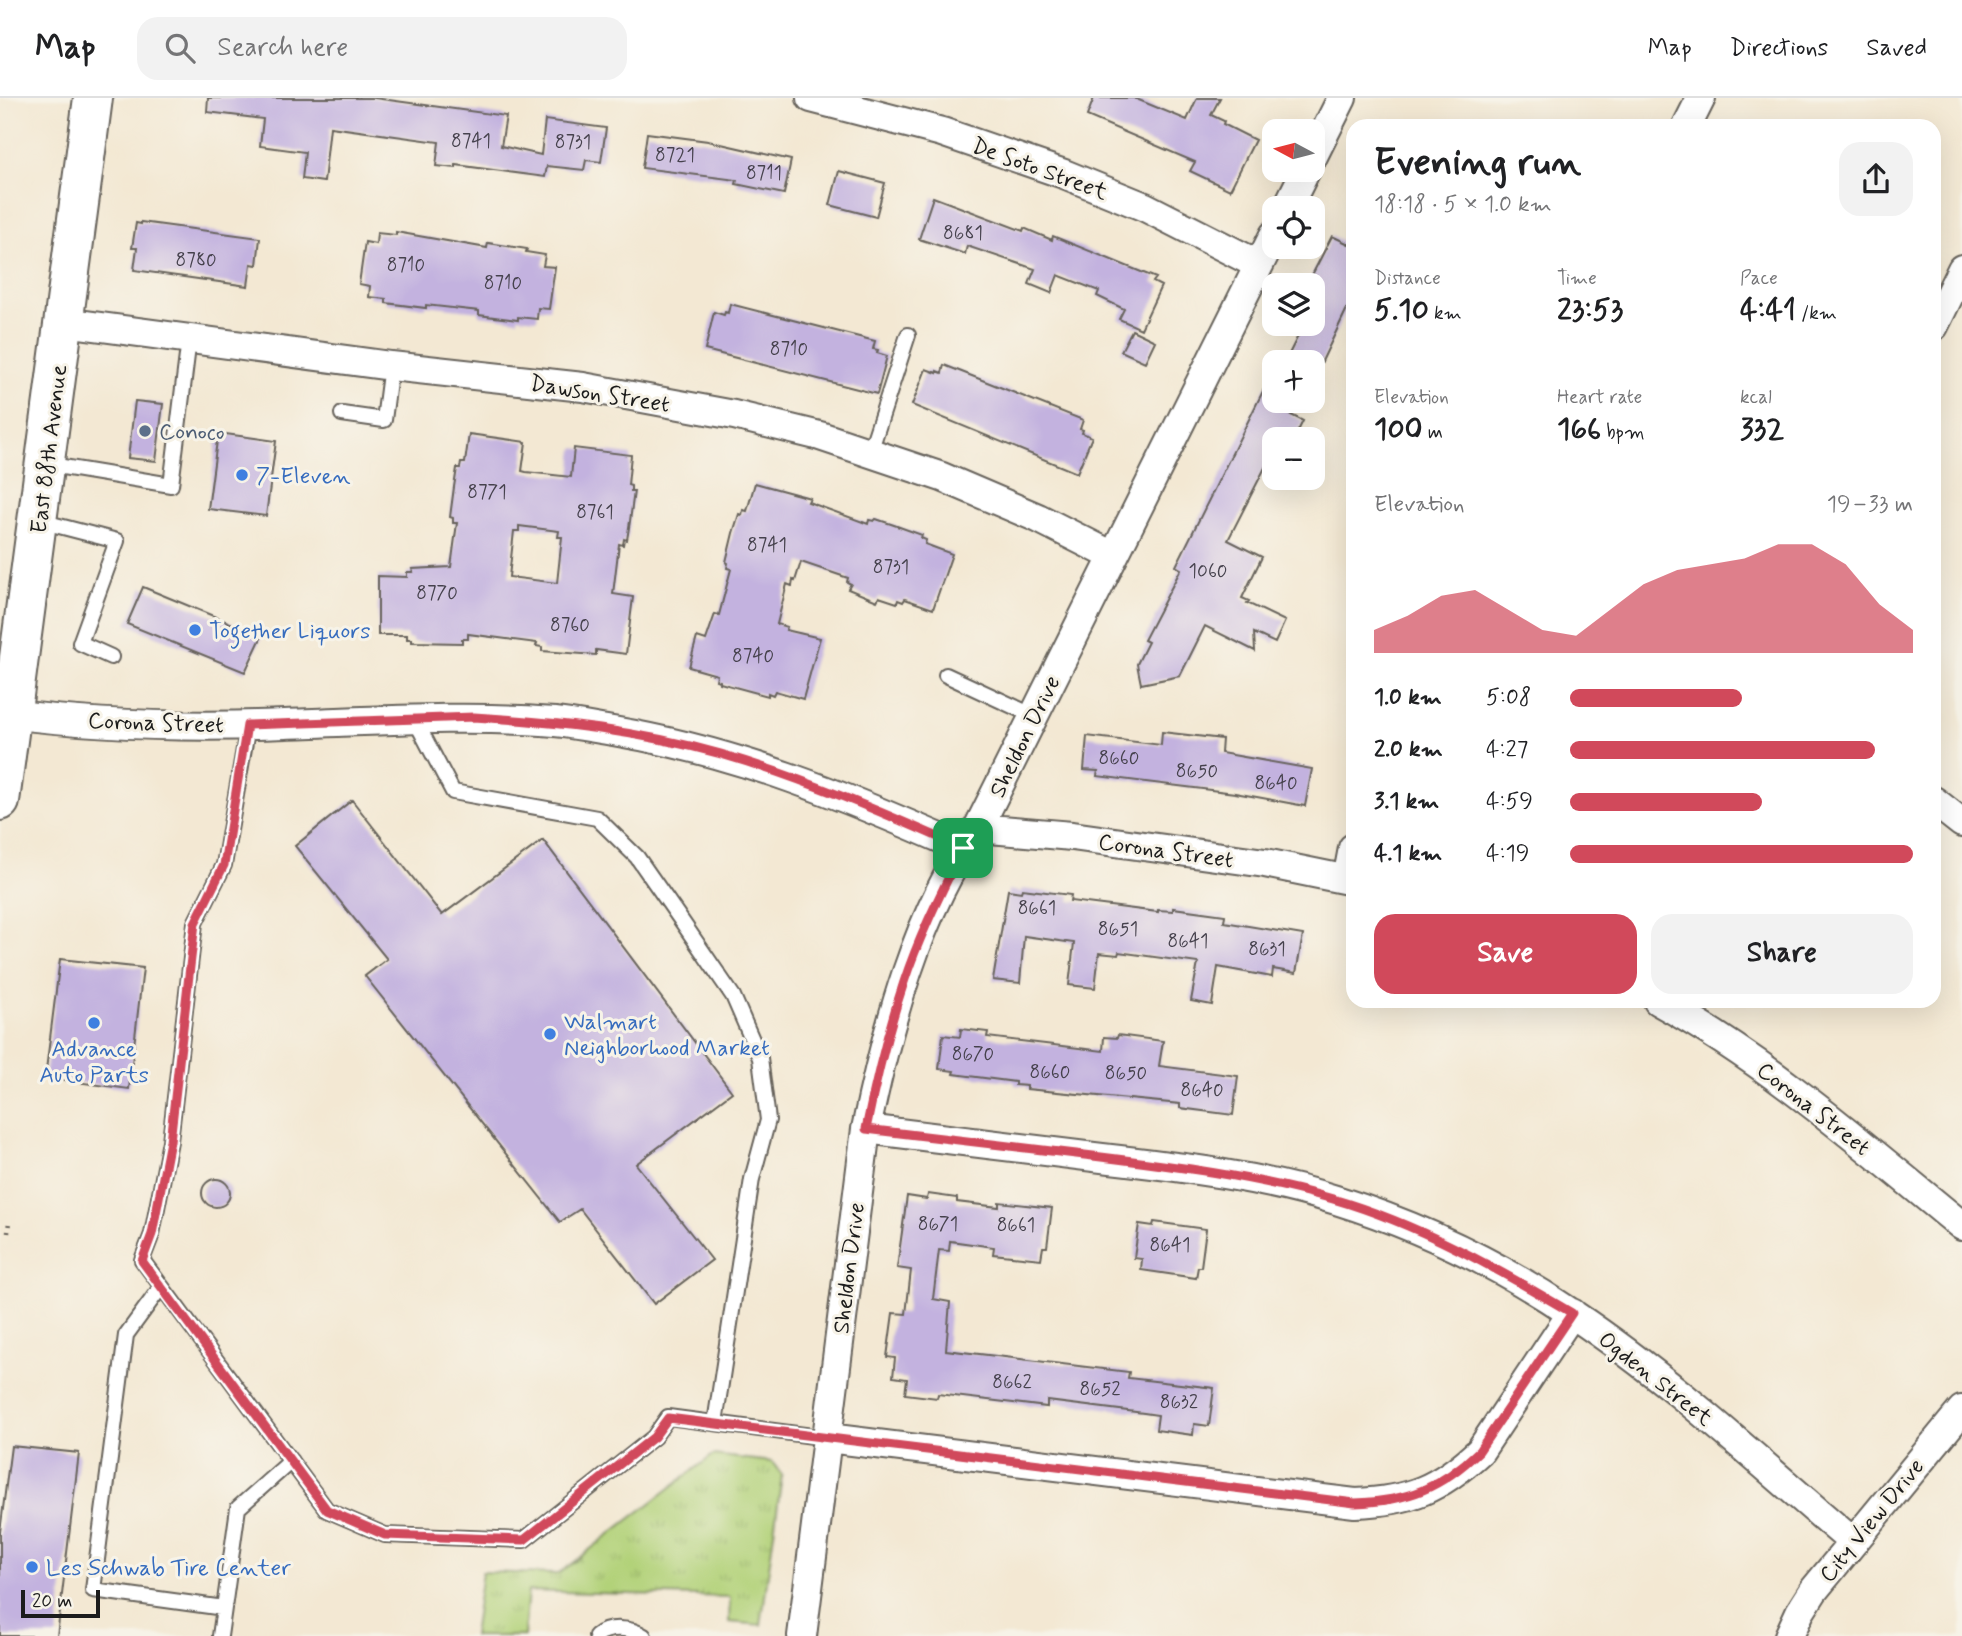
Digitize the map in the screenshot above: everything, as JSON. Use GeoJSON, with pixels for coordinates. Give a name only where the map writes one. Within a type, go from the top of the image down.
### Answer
{"type":"FeatureCollection","features":[{"type":"Feature","properties":{"kind":"main road","name":"East 88th Avenue"},"geometry":{"type":"LineString","coordinates":[[0,801],[6,714],[38,521],[93,98]]}},
{"type":"Feature","properties":{"kind":"street","name":"De Soto Street"},"geometry":{"type":"LineString","coordinates":[[811,98],[942,132],[1064,174],[1145,207],[1259,265]]}},
{"type":"Feature","properties":{"kind":"street"},"geometry":{"type":"LineString","coordinates":[[1325,132],[1342,98]]}},
{"type":"Feature","properties":{"kind":"street"},"geometry":{"type":"LineString","coordinates":[[1690,119],[1701,98]]}},
{"type":"Feature","properties":{"kind":"street","name":"Sheldon Drive"},"geometry":{"type":"LineString","coordinates":[[802,1636],[866,1129],[881,1057],[905,980],[935,905],[1034,716],[1262,259]]}},
{"type":"Feature","properties":{"kind":"street"},"geometry":{"type":"LineString","coordinates":[[1941,312],[1962,269]]}},
{"type":"Feature","properties":{"kind":"street","name":"Dawson Street"},"geometry":{"type":"LineString","coordinates":[[64,322],[391,366],[596,389],[734,415],[820,436],[943,477],[1038,518],[1113,556]]}},
{"type":"Feature","properties":{"kind":"street","name":"Corona Street"},"geometry":{"type":"LineString","coordinates":[[6,714],[158,725],[247,725],[474,717],[558,722],[647,737],[719,754],[971,838],[1072,836],[1265,863],[1346,880]]}},
{"type":"Feature","properties":{"kind":"street"},"geometry":{"type":"LineString","coordinates":[[1941,806],[1962,823]]}},
{"type":"Feature","properties":{"kind":"street","name":"Corona Street"},"geometry":{"type":"LineString","coordinates":[[1670,1008],[1723,1040],[1810,1102],[1962,1226]]}},
{"type":"Feature","properties":{"kind":"street","name":"Ogden Street"},"geometry":{"type":"LineString","coordinates":[[866,1129],[1187,1168],[1268,1182],[1334,1199],[1440,1240],[1572,1313],[1674,1390],[1853,1542]]}},
{"type":"Feature","properties":{"kind":"street"},"geometry":{"type":"LineString","coordinates":[[828,1438],[1355,1503],[1384,1502],[1409,1497],[1437,1485],[1479,1451],[1572,1313]]}},
{"type":"Feature","properties":{"kind":"street","name":"City View Drive"},"geometry":{"type":"LineString","coordinates":[[1789,1636],[1814,1590],[1962,1410]]}},
{"type":"Feature","properties":{"kind":"lane"},"geometry":{"type":"LineString","coordinates":[[870,452],[908,335]]}},
{"type":"Feature","properties":{"kind":"lane"},"geometry":{"type":"LineString","coordinates":[[46,464],[171,485],[189,339]]}},
{"type":"Feature","properties":{"kind":"lane"},"geometry":{"type":"LineString","coordinates":[[342,414],[384,420],[391,366]]}},
{"type":"Feature","properties":{"kind":"lane"},"geometry":{"type":"LineString","coordinates":[[38,521],[117,541],[80,643],[111,657]]}},
{"type":"Feature","properties":{"kind":"lane"},"geometry":{"type":"LineString","coordinates":[[946,675],[1034,716]]}},
{"type":"Feature","properties":{"kind":"lane"},"geometry":{"type":"LineString","coordinates":[[414,718],[453,792],[597,818],[637,857],[733,996],[760,1058],[768,1120],[752,1179],[715,1423]]}},
{"type":"Feature","properties":{"kind":"lane"},"geometry":{"type":"LineString","coordinates":[[247,725],[224,865],[195,923],[170,1141],[152,1234],[142,1261],[327,1510],[385,1535],[524,1540],[654,1437],[668,1418],[828,1438]]}},
{"type":"Feature","properties":{"kind":"lane"},"geometry":{"type":"LineString","coordinates":[[161,1287],[126,1335],[93,1590],[224,1608]]}},
{"type":"Feature","properties":{"kind":"lane"},"geometry":{"type":"LineString","coordinates":[[220,1636],[237,1508],[291,1461]]}},
{"type":"Feature","properties":{"kind":"lane"},"geometry":{"type":"LineString","coordinates":[[596,1636],[599,1632],[618,1629],[636,1631],[644,1636]]}},
{"type":"Feature","properties":{"kind":"path"},"geometry":{"type":"LineString","coordinates":[[8,1233],[9,1220]]}},
{"type":"Feature","properties":{"kind":"green space"},"geometry":{"type":"Polygon","coordinates":[[[713,1455],[772,1462],[782,1475],[761,1625],[729,1622],[730,1597],[528,1591],[524,1636],[473,1636],[482,1572],[558,1574],[713,1455]]]}},
{"type":"Feature","properties":{"kind":"building"},"geometry":{"type":"Polygon","coordinates":[[[208,98],[374,98],[506,116],[501,146],[541,155],[545,120],[606,128],[601,162],[586,160],[584,170],[547,166],[545,177],[456,165],[456,168],[436,166],[439,142],[330,127],[324,182],[302,179],[305,152],[260,146],[263,119],[207,112],[208,98]]]}},
{"type":"Feature","properties":{"kind":"building"},"geometry":{"type":"Polygon","coordinates":[[[1094,98],[1134,98],[1187,120],[1197,98],[1220,98],[1211,115],[1255,140],[1230,190],[1190,171],[1195,162],[1087,116],[1094,98]]]}},
{"type":"Feature","properties":{"kind":"building"},"geometry":{"type":"Polygon","coordinates":[[[647,133],[708,141],[791,160],[784,194],[736,184],[737,180],[642,168],[647,133]]]}},
{"type":"Feature","properties":{"kind":"building"},"geometry":{"type":"Polygon","coordinates":[[[839,171],[885,183],[876,217],[830,205],[839,171]]]}},
{"type":"Feature","properties":{"kind":"building"},"geometry":{"type":"Polygon","coordinates":[[[933,197],[1023,231],[1024,228],[1052,240],[1053,236],[1156,278],[1153,282],[1161,286],[1141,329],[1119,319],[1124,309],[1097,296],[1099,291],[1058,275],[1051,293],[1029,284],[1035,269],[967,246],[965,254],[919,239],[933,197]]]}},
{"type":"Feature","properties":{"kind":"building"},"geometry":{"type":"Polygon","coordinates":[[[136,223],[260,238],[257,265],[251,264],[248,286],[134,270],[137,248],[132,248],[136,223]]]}},
{"type":"Feature","properties":{"kind":"building"},"geometry":{"type":"Polygon","coordinates":[[[396,232],[487,248],[488,243],[527,249],[526,252],[545,255],[543,266],[555,267],[549,309],[538,308],[537,319],[518,317],[518,320],[479,315],[479,311],[386,303],[386,299],[369,297],[370,286],[359,284],[365,242],[376,244],[377,233],[396,235],[396,232]]]}},
{"type":"Feature","properties":{"kind":"building"},"geometry":{"type":"Polygon","coordinates":[[[1332,236],[1346,243],[1346,311],[1325,355],[1325,350],[1291,350],[1298,336],[1325,336],[1325,273],[1313,273],[1320,259],[1325,259],[1325,250],[1332,236]]]}},
{"type":"Feature","properties":{"kind":"building"},"geometry":{"type":"Polygon","coordinates":[[[730,304],[875,341],[873,349],[887,356],[877,394],[705,350],[714,312],[724,315],[725,312],[728,313],[730,304]]]}},
{"type":"Feature","properties":{"kind":"building"},"geometry":{"type":"Polygon","coordinates":[[[1132,330],[1155,341],[1145,362],[1121,351],[1132,330]]]}},
{"type":"Feature","properties":{"kind":"building"},"geometry":{"type":"Polygon","coordinates":[[[944,365],[1083,420],[1080,429],[1083,430],[1082,433],[1092,437],[1077,473],[912,405],[926,369],[942,373],[944,365]]]}},
{"type":"Feature","properties":{"kind":"building"},"geometry":{"type":"Polygon","coordinates":[[[1262,393],[1262,413],[1292,413],[1291,415],[1303,421],[1300,427],[1262,427],[1262,473],[1228,540],[1262,557],[1242,598],[1285,621],[1275,643],[1254,633],[1255,651],[1205,626],[1180,676],[1141,684],[1137,664],[1148,642],[1144,640],[1181,569],[1176,566],[1262,393]]]}},
{"type":"Feature","properties":{"kind":"building","name":"Conoco"},"geometry":{"type":"Polygon","coordinates":[[[135,401],[163,404],[156,461],[128,458],[135,401]]]}},
{"type":"Feature","properties":{"kind":"building","name":"7-Eleven"},"geometry":{"type":"Polygon","coordinates":[[[218,433],[276,441],[266,516],[208,509],[218,433]]]}},
{"type":"Feature","properties":{"kind":"building"},"geometry":{"type":"Polygon","coordinates":[[[469,434],[526,442],[522,471],[526,472],[571,477],[574,448],[631,455],[628,485],[631,486],[631,491],[634,491],[627,540],[624,539],[623,545],[619,544],[613,594],[633,597],[626,654],[596,650],[596,655],[542,651],[542,647],[536,646],[537,643],[468,634],[468,639],[462,639],[462,643],[412,642],[412,639],[407,639],[407,635],[378,635],[378,576],[407,577],[407,572],[413,572],[412,569],[451,567],[457,523],[453,523],[453,518],[450,517],[454,487],[457,468],[460,468],[461,463],[465,463],[469,434]],[[519,526],[519,531],[514,531],[509,577],[557,583],[562,537],[558,537],[559,531],[519,526]]]}},
{"type":"Feature","properties":{"kind":"building"},"geometry":{"type":"Polygon","coordinates":[[[755,483],[810,498],[808,502],[868,524],[869,520],[876,519],[922,535],[921,538],[926,540],[925,544],[952,554],[933,609],[905,599],[903,602],[898,600],[897,603],[879,597],[877,601],[848,589],[851,584],[847,582],[848,578],[801,562],[792,586],[787,584],[777,624],[787,627],[786,630],[820,638],[803,699],[775,691],[773,695],[768,693],[768,696],[720,683],[716,680],[717,675],[689,667],[697,637],[706,640],[715,614],[719,615],[731,569],[727,568],[726,562],[733,533],[739,514],[742,515],[743,510],[747,511],[755,483]]]}},
{"type":"Feature","properties":{"kind":"building"},"geometry":{"type":"Polygon","coordinates":[[[143,587],[262,636],[245,672],[127,624],[143,587]]]}},
{"type":"Feature","properties":{"kind":"building"},"geometry":{"type":"Polygon","coordinates":[[[1162,732],[1222,739],[1221,753],[1312,769],[1305,806],[1235,793],[1097,776],[1098,771],[1084,770],[1087,736],[1161,745],[1162,732]]]}},
{"type":"Feature","properties":{"kind":"building","name":"Walmart Neighborhood Market"},"geometry":{"type":"Polygon","coordinates":[[[352,800],[442,915],[543,840],[732,1092],[636,1164],[712,1260],[654,1304],[580,1209],[560,1222],[365,976],[387,959],[295,846],[352,800]]]}},
{"type":"Feature","properties":{"kind":"building"},"geometry":{"type":"Polygon","coordinates":[[[1022,889],[1071,895],[1070,901],[1158,912],[1173,911],[1173,908],[1225,915],[1224,922],[1303,935],[1296,973],[1273,969],[1272,977],[1218,967],[1212,1005],[1191,1001],[1198,963],[1119,952],[1118,955],[1099,953],[1095,988],[1069,985],[1074,943],[1024,936],[1020,983],[993,980],[1008,890],[1021,892],[1022,889]]]}},
{"type":"Feature","properties":{"kind":"building","name":"Advance Auto Parts"},"geometry":{"type":"Polygon","coordinates":[[[60,959],[143,968],[129,1089],[45,1078],[60,959]]]}},
{"type":"Feature","properties":{"kind":"building"},"geometry":{"type":"Polygon","coordinates":[[[961,1029],[988,1032],[987,1037],[1103,1051],[1104,1037],[1117,1038],[1118,1035],[1163,1041],[1159,1066],[1238,1076],[1233,1115],[1180,1108],[1180,1104],[1027,1089],[1027,1086],[1015,1085],[1015,1082],[953,1074],[954,1071],[939,1069],[943,1035],[960,1037],[961,1029]]]}},
{"type":"Feature","properties":{"kind":"building"},"geometry":{"type":"Polygon","coordinates":[[[216,1179],[226,1183],[230,1193],[226,1203],[216,1207],[206,1203],[202,1193],[206,1183],[216,1179]]]}},
{"type":"Feature","properties":{"kind":"building"},"geometry":{"type":"Polygon","coordinates":[[[928,1194],[957,1198],[957,1202],[999,1207],[999,1202],[1052,1208],[1047,1247],[1043,1247],[1041,1259],[993,1254],[994,1247],[950,1241],[949,1251],[939,1250],[933,1299],[950,1302],[946,1350],[1129,1372],[1128,1378],[1214,1388],[1209,1426],[1194,1424],[1193,1435],[1156,1430],[1158,1415],[1144,1413],[1047,1401],[1047,1407],[938,1394],[937,1398],[905,1394],[907,1379],[893,1377],[895,1358],[887,1357],[893,1313],[906,1314],[911,1270],[897,1268],[907,1196],[927,1199],[928,1194]]]}},
{"type":"Feature","properties":{"kind":"building"},"geometry":{"type":"Polygon","coordinates":[[[1154,1222],[1206,1229],[1201,1267],[1198,1267],[1196,1278],[1141,1270],[1142,1259],[1134,1258],[1139,1224],[1153,1226],[1154,1222]]]}},
{"type":"Feature","properties":{"kind":"building"},"geometry":{"type":"Polygon","coordinates":[[[11,1446],[79,1453],[57,1636],[0,1636],[0,1532],[11,1446]]]}},
{"type":"Feature","properties":{"kind":"place","name":"Conoco"},"geometry":{"type":"Point","coordinates":[145,431]}},
{"type":"Feature","properties":{"kind":"place","name":"7-Eleven"},"geometry":{"type":"Point","coordinates":[242,475]}},
{"type":"Feature","properties":{"kind":"place","name":"Together Liquors"},"geometry":{"type":"Point","coordinates":[195,630]}},
{"type":"Feature","properties":{"kind":"place","name":"Advance Auto Parts"},"geometry":{"type":"Point","coordinates":[94,1023]}},
{"type":"Feature","properties":{"kind":"place","name":"Walmart Neighborhood Market"},"geometry":{"type":"Point","coordinates":[550,1034]}},
{"type":"Feature","properties":{"kind":"place","name":"Les Schwab Tire Center"},"geometry":{"type":"Point","coordinates":[32,1567]}},
{"type":"Feature","properties":{"kind":"route"},"geometry":{"type":"LineString","coordinates":[[474,717],[558,722],[647,737],[719,754],[848,797],[963,848],[935,905],[905,980],[881,1057],[866,1129],[1187,1168],[1255,1179],[1334,1199],[1440,1240],[1572,1313],[1479,1451],[1462,1467],[1437,1485],[1409,1497],[1384,1502],[1355,1503],[668,1418],[654,1437],[524,1540],[385,1535],[327,1510],[142,1261],[152,1234],[170,1141],[195,923],[224,865],[247,725],[474,717]]}}]}
